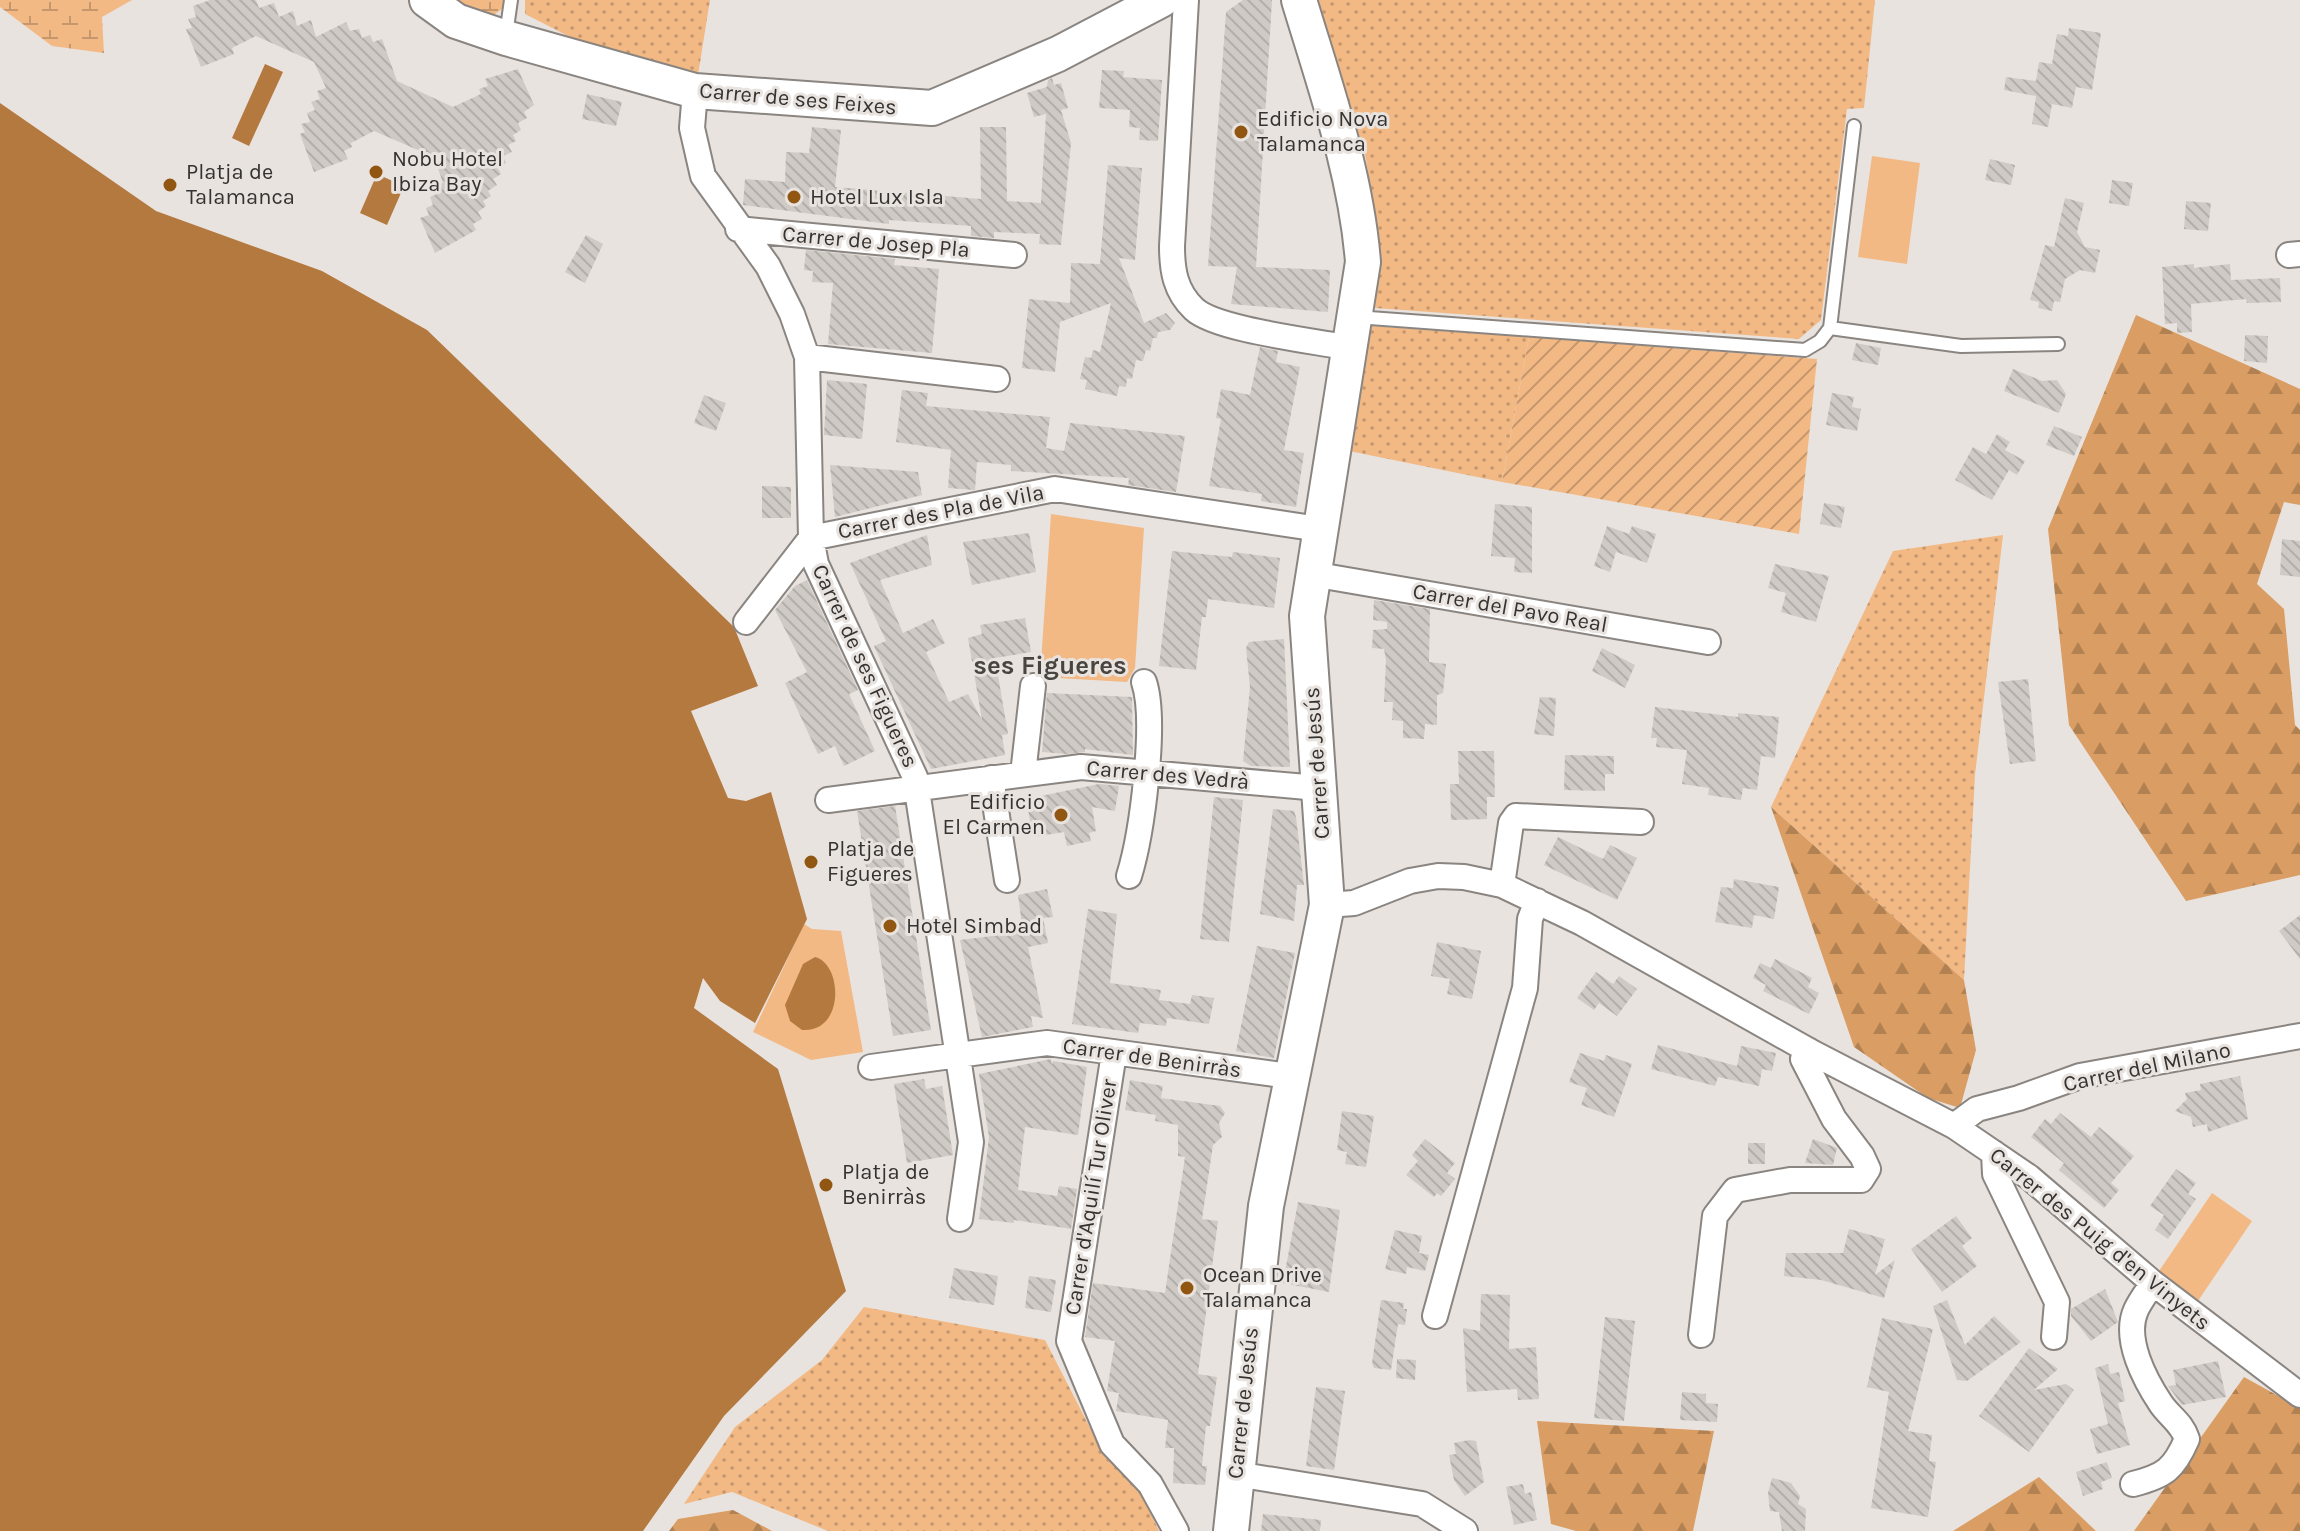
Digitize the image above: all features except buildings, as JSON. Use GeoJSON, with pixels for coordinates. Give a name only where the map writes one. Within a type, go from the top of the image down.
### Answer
{"type":"FeatureCollection","features":[{"type":"Feature","properties":{"kind":"street","name":"Carrer de ses Feixes"},"geometry":{"type":"LineString","coordinates":[[427,0],[456,21],[506,38],[695,91],[932,108],[1058,54],[1161,0]]}},
{"type":"Feature","properties":{"kind":"street"},"geometry":{"type":"LineString","coordinates":[[1186,0],[1172,246],[1172,272],[1180,291],[1194,310],[1215,321],[1353,333]]}},
{"type":"Feature","properties":{"kind":"street","name":"Carrer de Jesús"},"geometry":{"type":"LineString","coordinates":[[1231,1531],[1266,1206],[1327,905],[1307,616],[1363,262],[1359,217],[1299,0]]}},
{"type":"Feature","properties":{"kind":"street","name":"Carrer de ses Figueres"},"geometry":{"type":"LineString","coordinates":[[695,91],[692,128],[703,176],[738,229],[768,266],[792,314],[807,357],[811,538],[816,564],[915,777],[971,1142],[960,1219]]}},
{"type":"Feature","properties":{"kind":"street","name":"Carrer de Josep Pla"},"geometry":{"type":"LineString","coordinates":[[738,229],[1014,255]]}},
{"type":"Feature","properties":{"kind":"street"},"geometry":{"type":"LineString","coordinates":[[807,357],[997,379]]}},
{"type":"Feature","properties":{"kind":"street","name":"Carrer des Pla de Vila"},"geometry":{"type":"LineString","coordinates":[[746,622],[811,538],[1055,489],[1319,529]]}},
{"type":"Feature","properties":{"kind":"street","name":"Carrer del Pavo Real"},"geometry":{"type":"LineString","coordinates":[[1312,574],[1708,642]]}},
{"type":"Feature","properties":{"kind":"street"},"geometry":{"type":"LineString","coordinates":[[1129,876],[1145,771],[1150,700],[1144,682]]}},
{"type":"Feature","properties":{"kind":"street"},"geometry":{"type":"LineString","coordinates":[[1023,774],[1033,686]]}},
{"type":"Feature","properties":{"kind":"street","name":"Carrer des Vedrà"},"geometry":{"type":"LineString","coordinates":[[828,800],[1081,767],[1318,788]]}},
{"type":"Feature","properties":{"kind":"street"},"geometry":{"type":"LineString","coordinates":[[991,778],[1007,880]]}},
{"type":"Feature","properties":{"kind":"street"},"geometry":{"type":"LineString","coordinates":[[1502,885],[1511,823],[1516,816],[1641,822]]}},
{"type":"Feature","properties":{"kind":"street","name":"Carrer des Puig d'en Vinyets"},"geometry":{"type":"LineString","coordinates":[[1327,905],[1354,903],[1410,881],[1438,876],[1502,885],[1537,901],[1673,972],[1808,1050],[1954,1126],[2029,1177],[2153,1283],[2300,1395]]}},
{"type":"Feature","properties":{"kind":"street"},"geometry":{"type":"LineString","coordinates":[[1435,1316],[1525,988],[1530,919],[1537,901]]}},
{"type":"Feature","properties":{"kind":"street","name":"Carrer del Milano"},"geometry":{"type":"LineString","coordinates":[[1954,1126],[1977,1109],[2080,1076],[2300,1036]]}},
{"type":"Feature","properties":{"kind":"street","name":"Carrer de Benirràs"},"geometry":{"type":"LineString","coordinates":[[871,1067],[1047,1043],[1290,1076]]}},
{"type":"Feature","properties":{"kind":"street"},"geometry":{"type":"LineString","coordinates":[[1701,1335],[1715,1216],[1735,1190],[1790,1180],[1861,1180],[1868,1169],[1834,1119],[1803,1059],[1808,1050]]}},
{"type":"Feature","properties":{"kind":"street","name":"Carrer d'Aquilí Tur Oliver"},"geometry":{"type":"LineString","coordinates":[[1114,1053],[1069,1341],[1112,1444],[1150,1484],[1176,1531]]}},
{"type":"Feature","properties":{"kind":"street"},"geometry":{"type":"LineString","coordinates":[[1994,1153],[1995,1174],[2057,1302],[2054,1337]]}},
{"type":"Feature","properties":{"kind":"street"},"geometry":{"type":"LineString","coordinates":[[2133,1484],[2160,1477],[2178,1459],[2187,1439],[2182,1425],[2162,1406],[2141,1367],[2131,1336],[2135,1311],[2153,1283]]}},
{"type":"Feature","properties":{"kind":"street"},"geometry":{"type":"LineString","coordinates":[[1236,1474],[1422,1504],[1465,1531]]}},
{"type":"Feature","properties":{"kind":"lane"},"geometry":{"type":"LineString","coordinates":[[506,38],[511,0]]}},
{"type":"Feature","properties":{"kind":"lane"},"geometry":{"type":"LineString","coordinates":[[1353,333],[1805,350],[1830,328],[1854,126]]}},
{"type":"Feature","properties":{"kind":"lane"},"geometry":{"type":"LineString","coordinates":[[1830,328],[1961,346],[2058,344]]}},
{"type":"Feature","properties":{"kind":"green space"},"geometry":{"type":"Polygon","coordinates":[[[0,0],[132,0],[102,17],[104,53],[52,46],[0,7],[0,0]]]}},
{"type":"Feature","properties":{"kind":"green space"},"geometry":{"type":"Polygon","coordinates":[[[454,0],[505,0],[505,7],[495,14],[467,9],[454,0]]]}},
{"type":"Feature","properties":{"kind":"green space"},"geometry":{"type":"Polygon","coordinates":[[[525,0],[710,0],[698,75],[572,38],[525,14],[525,0]]]}},
{"type":"Feature","properties":{"kind":"green space"},"geometry":{"type":"Polygon","coordinates":[[[1318,0],[1875,0],[1864,108],[1847,109],[1821,320],[1799,339],[1375,308],[1378,242],[1366,159],[1318,0]]]}},
{"type":"Feature","properties":{"kind":"green space"},"geometry":{"type":"Polygon","coordinates":[[[1872,156],[1920,163],[1907,264],[1858,257],[1872,156]]]}},
{"type":"Feature","properties":{"kind":"green space"},"geometry":{"type":"Polygon","coordinates":[[[2136,315],[2300,389],[2300,505],[2284,502],[2257,584],[2284,609],[2295,725],[2300,730],[2300,875],[2186,901],[2069,725],[2048,529],[2136,315]]]}},
{"type":"Feature","properties":{"kind":"green space"},"geometry":{"type":"Polygon","coordinates":[[[1371,326],[1529,337],[1502,482],[1349,451],[1371,326]]]}},
{"type":"Feature","properties":{"kind":"green space"},"geometry":{"type":"Polygon","coordinates":[[[1529,337],[1817,359],[1799,534],[1502,482],[1529,337]]]}},
{"type":"Feature","properties":{"kind":"green space"},"geometry":{"type":"Polygon","coordinates":[[[1051,514],[1144,528],[1135,668],[1127,682],[1040,677],[1051,514]]]}},
{"type":"Feature","properties":{"kind":"green space"},"geometry":{"type":"Polygon","coordinates":[[[2003,535],[1975,775],[1964,980],[1771,807],[1893,551],[2003,535]]]}},
{"type":"Feature","properties":{"kind":"green space"},"geometry":{"type":"Polygon","coordinates":[[[1771,807],[1964,980],[1976,1050],[1960,1108],[1928,1098],[1854,1047],[1771,807]]]}},
{"type":"Feature","properties":{"kind":"green space"},"geometry":{"type":"Polygon","coordinates":[[[804,924],[812,929],[841,931],[863,1052],[811,1060],[753,1032],[804,924]]]}},
{"type":"Feature","properties":{"kind":"green space"},"geometry":{"type":"Polygon","coordinates":[[[2212,1193],[2252,1221],[2198,1301],[2157,1274],[2212,1193]]]}},
{"type":"Feature","properties":{"kind":"green space"},"geometry":{"type":"Polygon","coordinates":[[[864,1307],[1045,1340],[1105,1457],[1140,1491],[1159,1531],[828,1531],[732,1492],[684,1504],[735,1427],[822,1360],[864,1307]]]}},
{"type":"Feature","properties":{"kind":"green space"},"geometry":{"type":"Polygon","coordinates":[[[2244,1377],[2300,1408],[2300,1531],[2134,1531],[2244,1377]]]}},
{"type":"Feature","properties":{"kind":"green space"},"geometry":{"type":"Polygon","coordinates":[[[1537,1421],[1714,1431],[1693,1531],[1576,1531],[1551,1524],[1537,1421]]]}},
{"type":"Feature","properties":{"kind":"green space"},"geometry":{"type":"Polygon","coordinates":[[[2039,1477],[2096,1531],[1953,1531],[2039,1477]]]}},
{"type":"Feature","properties":{"kind":"green space"},"geometry":{"type":"Polygon","coordinates":[[[733,1510],[772,1531],[669,1531],[678,1519],[733,1510]]]}},
{"type":"Feature","properties":{"kind":"shaded area"},"geometry":{"type":"Polygon","coordinates":[[[265,64],[283,72],[249,146],[232,138],[265,64]]]}},
{"type":"Feature","properties":{"kind":"shaded area"},"geometry":{"type":"Polygon","coordinates":[[[0,103],[156,211],[322,271],[427,330],[734,627],[758,686],[691,711],[728,798],[746,801],[771,792],[807,919],[755,1023],[720,1001],[703,978],[694,1008],[778,1069],[846,1291],[724,1416],[643,1531],[0,1531],[0,103]]]}},
{"type":"Feature","properties":{"kind":"shaded area"},"geometry":{"type":"Polygon","coordinates":[[[377,174],[404,186],[387,225],[360,213],[377,174]]]}},
{"type":"Feature","properties":{"kind":"shaded area"},"geometry":{"type":"Polygon","coordinates":[[[815,957],[824,962],[831,972],[835,997],[826,1021],[816,1028],[802,1030],[790,1021],[785,1005],[803,964],[815,957]]]}},
{"type":"Feature","properties":{"kind":"place","name":"Edificio Nova Talamanca"},"geometry":{"type":"Point","coordinates":[1241,132]}},
{"type":"Feature","properties":{"kind":"place","name":"Nobu Hotel Ibiza Bay"},"geometry":{"type":"Point","coordinates":[376,172]}},
{"type":"Feature","properties":{"kind":"place","name":"Platja de Talamanca"},"geometry":{"type":"Point","coordinates":[170,185]}},
{"type":"Feature","properties":{"kind":"place","name":"Hotel Lux Isla"},"geometry":{"type":"Point","coordinates":[794,197]}},
{"type":"Feature","properties":{"kind":"place","name":"Edificio El Carmen"},"geometry":{"type":"Point","coordinates":[1061,815]}},
{"type":"Feature","properties":{"kind":"place","name":"Platja de Figueres"},"geometry":{"type":"Point","coordinates":[811,862]}},
{"type":"Feature","properties":{"kind":"place","name":"Hotel Simbad"},"geometry":{"type":"Point","coordinates":[890,926]}},
{"type":"Feature","properties":{"kind":"place","name":"Platja de Benirràs"},"geometry":{"type":"Point","coordinates":[826,1185]}},
{"type":"Feature","properties":{"kind":"place","name":"Ocean Drive Talamanca"},"geometry":{"type":"Point","coordinates":[1187,1288]}},
{"type":"Feature","properties":{"kind":"district","name":"ses Figueres"},"geometry":{"type":"Point","coordinates":[1050,665]}}]}
